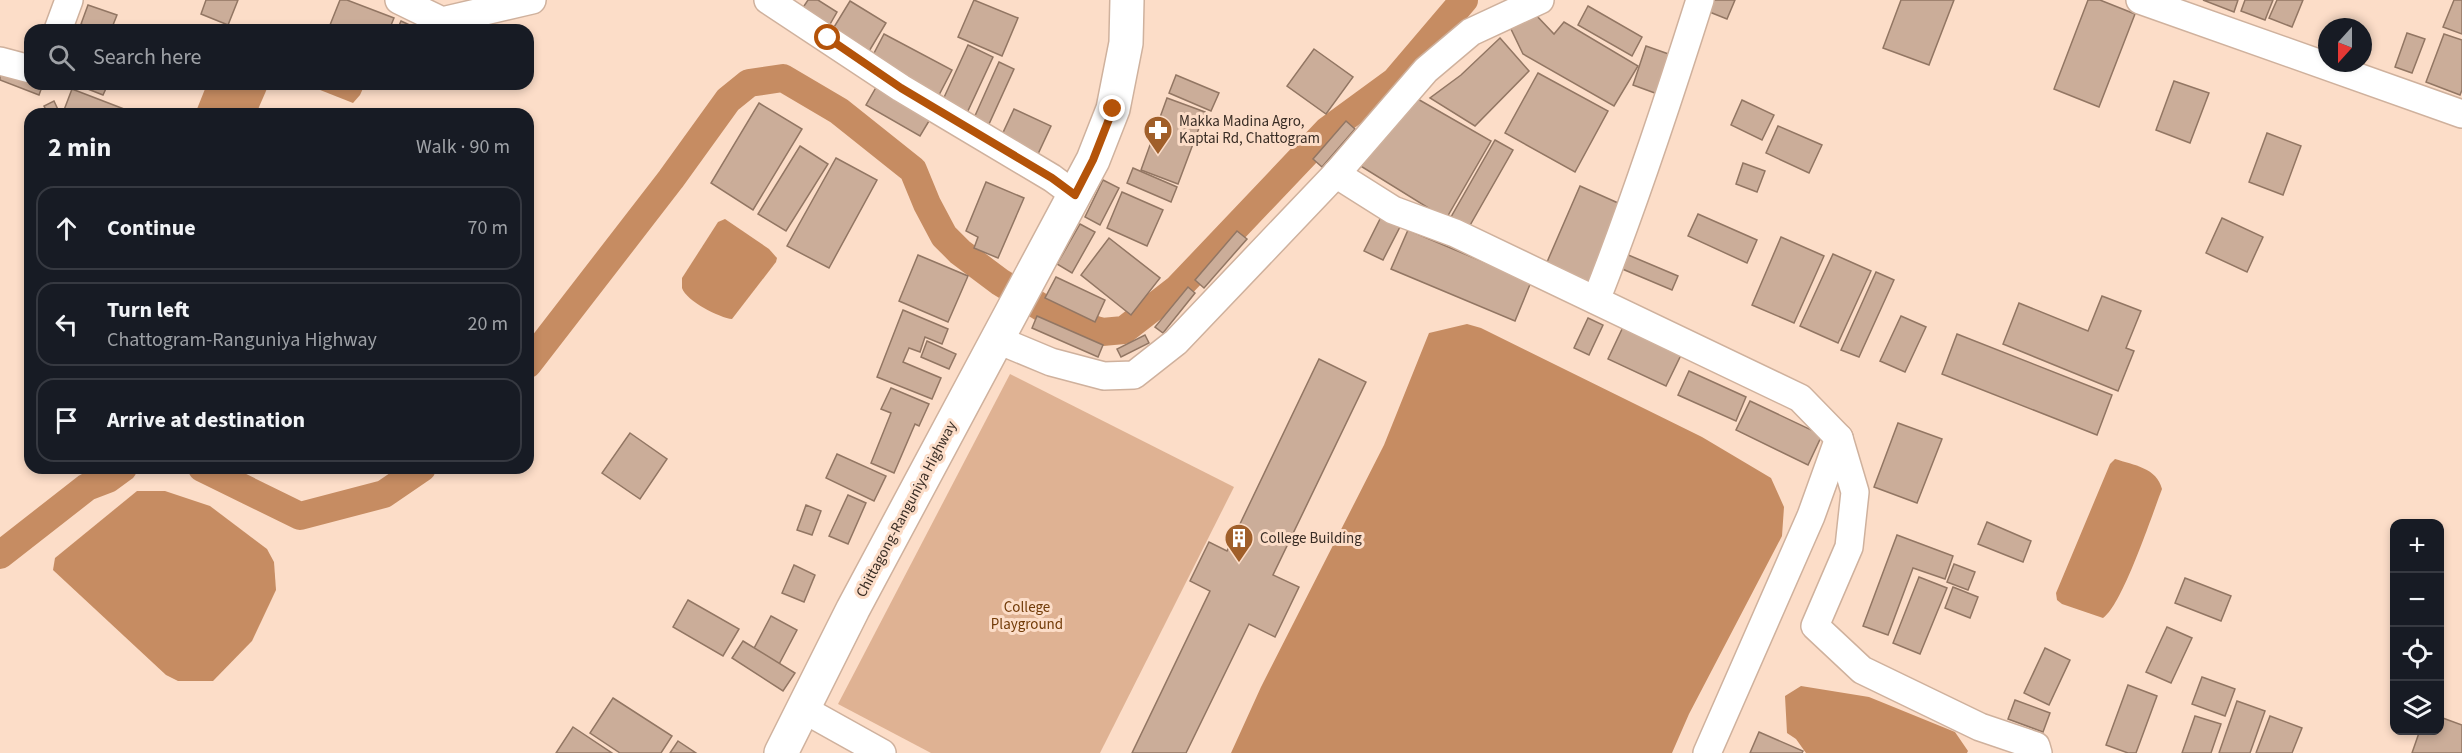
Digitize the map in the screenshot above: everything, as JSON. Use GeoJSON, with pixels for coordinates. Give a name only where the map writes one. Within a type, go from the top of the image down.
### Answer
{"type":"FeatureCollection","features":[{"type":"Feature","properties":{"kind":"main road","name":"Chittagong-Ranguniya Highway"},"geometry":{"type":"LineString","coordinates":[[781,753],[864,588],[1093,160],[1113,109],[1126,43],[1127,0]]}},
{"type":"Feature","properties":{"kind":"street"},"geometry":{"type":"LineString","coordinates":[[60,24],[69,0]]}},
{"type":"Feature","properties":{"kind":"street"},"geometry":{"type":"LineString","coordinates":[[399,0],[442,21],[532,0]]}},
{"type":"Feature","properties":{"kind":"street"},"geometry":{"type":"LineString","coordinates":[[768,0],[901,88],[1052,178],[1075,195]]}},
{"type":"Feature","properties":{"kind":"street"},"geometry":{"type":"LineString","coordinates":[[999,337],[1051,362],[1104,376],[1134,375],[1176,342],[1336,174],[1426,70],[1472,32],[1540,0]]}},
{"type":"Feature","properties":{"kind":"street"},"geometry":{"type":"LineString","coordinates":[[1596,300],[1655,142],[1700,0]]}},
{"type":"Feature","properties":{"kind":"street"},"geometry":{"type":"LineString","coordinates":[[2140,0],[2462,114]]}},
{"type":"Feature","properties":{"kind":"street"},"geometry":{"type":"LineString","coordinates":[[0,61],[24,67]]}},
{"type":"Feature","properties":{"kind":"street"},"geometry":{"type":"LineString","coordinates":[[1336,174],[1393,210],[1455,233],[1800,398],[1839,438],[1855,492],[1849,548],[1815,626],[1862,670],[1980,727],[2036,746],[2038,753]]}},
{"type":"Feature","properties":{"kind":"street"},"geometry":{"type":"LineString","coordinates":[[1707,753],[1810,516],[1839,438]]}},
{"type":"Feature","properties":{"kind":"street"},"geometry":{"type":"LineString","coordinates":[[803,709],[882,753]]}},
{"type":"Feature","properties":{"kind":"green space","name":"College Playground"},"geometry":{"type":"Polygon","coordinates":[[[1010,374],[1234,487],[1100,753],[931,753],[838,704],[1010,374]]]}},
{"type":"Feature","properties":{"kind":"shaded area"},"geometry":{"type":"Polygon","coordinates":[[[205,90],[266,90],[259,108],[197,108],[205,90]]]}},
{"type":"Feature","properties":{"kind":"shaded area"},"geometry":{"type":"Polygon","coordinates":[[[320,90],[362,90],[353,103],[320,90]]]}},
{"type":"Feature","properties":{"kind":"shaded area"},"geometry":{"type":"Polygon","coordinates":[[[725,219],[769,249],[777,258],[732,319],[704,308],[690,298],[682,288],[682,278],[718,222],[725,219]]]}},
{"type":"Feature","properties":{"kind":"shaded area"},"geometry":{"type":"Polygon","coordinates":[[[1467,324],[1481,328],[1702,437],[1771,478],[1784,507],[1782,536],[1689,714],[1672,753],[1231,753],[1261,687],[1384,445],[1429,333],[1467,324]]]}},
{"type":"Feature","properties":{"kind":"shaded area"},"geometry":{"type":"Polygon","coordinates":[[[2115,459],[2144,468],[2155,476],[2162,489],[2127,579],[2111,610],[2103,618],[2062,604],[2057,600],[2056,593],[2110,464],[2115,459]]]}},
{"type":"Feature","properties":{"kind":"shaded area"},"geometry":{"type":"Polygon","coordinates":[[[137,491],[165,491],[210,506],[267,549],[274,562],[276,590],[252,641],[213,681],[178,681],[166,675],[53,570],[55,558],[137,491]]]}},
{"type":"Feature","properties":{"kind":"shaded area"},"geometry":{"type":"Polygon","coordinates":[[[1801,686],[1869,697],[1955,732],[1968,751],[1967,753],[1806,753],[1796,739],[1787,733],[1785,696],[1801,686]]]}},
{"type":"Feature","properties":{"kind":"building"},"geometry":{"type":"Polygon","coordinates":[[[206,0],[238,0],[228,24],[201,14],[206,0]]]}},
{"type":"Feature","properties":{"kind":"building"},"geometry":{"type":"Polygon","coordinates":[[[340,0],[347,0],[394,18],[392,24],[330,24],[340,0]]]}},
{"type":"Feature","properties":{"kind":"building"},"geometry":{"type":"Polygon","coordinates":[[[808,0],[818,0],[837,12],[829,26],[802,9],[808,0]]]}},
{"type":"Feature","properties":{"kind":"building"},"geometry":{"type":"Polygon","coordinates":[[[974,0],[1018,18],[1002,56],[958,37],[974,0]]]}},
{"type":"Feature","properties":{"kind":"building"},"geometry":{"type":"Polygon","coordinates":[[[1705,0],[1735,0],[1727,19],[1702,9],[1705,0]]]}},
{"type":"Feature","properties":{"kind":"building"},"geometry":{"type":"Polygon","coordinates":[[[1901,0],[1954,0],[1929,65],[1883,48],[1901,0]]]}},
{"type":"Feature","properties":{"kind":"building"},"geometry":{"type":"Polygon","coordinates":[[[2088,0],[2100,0],[2135,14],[2099,107],[2054,89],[2088,0]]]}},
{"type":"Feature","properties":{"kind":"building"},"geometry":{"type":"Polygon","coordinates":[[[2203,0],[2238,0],[2234,12],[2203,0]]]}},
{"type":"Feature","properties":{"kind":"building"},"geometry":{"type":"Polygon","coordinates":[[[2245,0],[2273,0],[2265,20],[2241,11],[2245,0]]]}},
{"type":"Feature","properties":{"kind":"building"},"geometry":{"type":"Polygon","coordinates":[[[2277,0],[2303,0],[2292,27],[2269,18],[2277,0]]]}},
{"type":"Feature","properties":{"kind":"building"},"geometry":{"type":"Polygon","coordinates":[[[2454,0],[2462,0],[2462,34],[2443,27],[2454,0]]]}},
{"type":"Feature","properties":{"kind":"building"},"geometry":{"type":"Polygon","coordinates":[[[850,1],[886,23],[868,53],[831,32],[850,1]]]}},
{"type":"Feature","properties":{"kind":"building"},"geometry":{"type":"Polygon","coordinates":[[[88,5],[117,15],[113,24],[81,24],[88,5]]]}},
{"type":"Feature","properties":{"kind":"building"},"geometry":{"type":"Polygon","coordinates":[[[1588,6],[1642,37],[1632,56],[1578,25],[1588,6]]]}},
{"type":"Feature","properties":{"kind":"building"},"geometry":{"type":"Polygon","coordinates":[[[1535,14],[1554,34],[1564,22],[1638,66],[1614,106],[1523,54],[1510,27],[1535,14]]]}},
{"type":"Feature","properties":{"kind":"building"},"geometry":{"type":"Polygon","coordinates":[[[2407,33],[2425,39],[2412,73],[2395,67],[2407,33]]]}},
{"type":"Feature","properties":{"kind":"building"},"geometry":{"type":"Polygon","coordinates":[[[884,34],[952,70],[939,95],[871,59],[884,34]]]}},
{"type":"Feature","properties":{"kind":"building"},"geometry":{"type":"Polygon","coordinates":[[[2444,34],[2462,40],[2462,90],[2460,95],[2426,82],[2444,34]]]}},
{"type":"Feature","properties":{"kind":"building"},"geometry":{"type":"Polygon","coordinates":[[[1500,38],[1529,71],[1475,126],[1430,98],[1461,75],[1500,38]]]}},
{"type":"Feature","properties":{"kind":"building"},"geometry":{"type":"Polygon","coordinates":[[[968,45],[993,57],[966,115],[941,104],[968,45]]]}},
{"type":"Feature","properties":{"kind":"building"},"geometry":{"type":"Polygon","coordinates":[[[1646,46],[1677,57],[1663,96],[1633,85],[1646,46]]]}},
{"type":"Feature","properties":{"kind":"building"},"geometry":{"type":"Polygon","coordinates":[[[1314,49],[1353,77],[1326,114],[1287,86],[1314,49]]]}},
{"type":"Feature","properties":{"kind":"building"},"geometry":{"type":"Polygon","coordinates":[[[999,62],[1014,69],[989,124],[974,118],[999,62]]]}},
{"type":"Feature","properties":{"kind":"building"},"geometry":{"type":"Polygon","coordinates":[[[0,67],[24,77],[24,89],[0,80],[0,67]]]}},
{"type":"Feature","properties":{"kind":"building"},"geometry":{"type":"Polygon","coordinates":[[[1538,73],[1608,111],[1575,172],[1505,133],[1538,73]]]}},
{"type":"Feature","properties":{"kind":"building"},"geometry":{"type":"Polygon","coordinates":[[[1176,75],[1219,93],[1211,111],[1169,93],[1176,75]]]}},
{"type":"Feature","properties":{"kind":"building"},"geometry":{"type":"Polygon","coordinates":[[[2174,81],[2209,93],[2190,143],[2156,130],[2174,81]]]}},
{"type":"Feature","properties":{"kind":"building"},"geometry":{"type":"Polygon","coordinates":[[[878,84],[932,116],[920,136],[866,105],[878,84]]]}},
{"type":"Feature","properties":{"kind":"building"},"geometry":{"type":"Polygon","coordinates":[[[26,90],[41,90],[39,95],[26,90]]]}},
{"type":"Feature","properties":{"kind":"building"},"geometry":{"type":"Polygon","coordinates":[[[72,90],[75,90],[121,108],[65,108],[72,90]]]}},
{"type":"Feature","properties":{"kind":"building"},"geometry":{"type":"Polygon","coordinates":[[[90,90],[105,90],[103,95],[90,90]]]}},
{"type":"Feature","properties":{"kind":"building"},"geometry":{"type":"Polygon","coordinates":[[[1409,94],[1491,141],[1446,219],[1359,165],[1409,94]]]}},
{"type":"Feature","properties":{"kind":"building"},"geometry":{"type":"Polygon","coordinates":[[[1167,98],[1205,112],[1178,184],[1141,170],[1167,98]]]}},
{"type":"Feature","properties":{"kind":"building"},"geometry":{"type":"Polygon","coordinates":[[[1742,100],[1774,115],[1762,140],[1731,125],[1742,100]]]}},
{"type":"Feature","properties":{"kind":"building"},"geometry":{"type":"Polygon","coordinates":[[[54,101],[57,108],[45,108],[44,106],[54,101]]]}},
{"type":"Feature","properties":{"kind":"building"},"geometry":{"type":"Polygon","coordinates":[[[759,103],[802,129],[753,210],[711,183],[759,103]]]}},
{"type":"Feature","properties":{"kind":"building"},"geometry":{"type":"Polygon","coordinates":[[[1014,109],[1051,126],[1038,154],[1001,137],[1014,109]]]}},
{"type":"Feature","properties":{"kind":"building"},"geometry":{"type":"Polygon","coordinates":[[[1346,121],[1355,129],[1322,167],[1313,159],[1346,121]]]}},
{"type":"Feature","properties":{"kind":"building"},"geometry":{"type":"Polygon","coordinates":[[[1778,126],[1822,145],[1809,173],[1766,153],[1778,126]]]}},
{"type":"Feature","properties":{"kind":"building"},"geometry":{"type":"Polygon","coordinates":[[[2267,133],[2301,146],[2283,195],[2249,182],[2267,133]]]}},
{"type":"Feature","properties":{"kind":"building"},"geometry":{"type":"Polygon","coordinates":[[[1495,140],[1513,150],[1469,227],[1451,217],[1495,140]]]}},
{"type":"Feature","properties":{"kind":"building"},"geometry":{"type":"Polygon","coordinates":[[[800,146],[828,164],[786,231],[758,214],[800,146]]]}},
{"type":"Feature","properties":{"kind":"building"},"geometry":{"type":"Polygon","coordinates":[[[836,158],[877,180],[829,268],[787,246],[836,158]]]}},
{"type":"Feature","properties":{"kind":"building"},"geometry":{"type":"Polygon","coordinates":[[[1743,163],[1765,171],[1757,192],[1736,184],[1743,163]]]}},
{"type":"Feature","properties":{"kind":"building"},"geometry":{"type":"Polygon","coordinates":[[[1133,168],[1177,187],[1171,202],[1127,183],[1133,168]]]}},
{"type":"Feature","properties":{"kind":"building"},"geometry":{"type":"Polygon","coordinates":[[[1103,180],[1119,188],[1100,225],[1085,217],[1103,180]]]}},
{"type":"Feature","properties":{"kind":"building"},"geometry":{"type":"Polygon","coordinates":[[[986,182],[1024,198],[998,258],[974,248],[978,237],[966,231],[986,182]]]}},
{"type":"Feature","properties":{"kind":"building"},"geometry":{"type":"Polygon","coordinates":[[[1580,186],[1627,207],[1591,290],[1544,269],[1580,186]]]}},
{"type":"Feature","properties":{"kind":"building"},"geometry":{"type":"Polygon","coordinates":[[[1122,192],[1163,210],[1147,246],[1107,228],[1122,192]]]}},
{"type":"Feature","properties":{"kind":"building"},"geometry":{"type":"Polygon","coordinates":[[[1383,213],[1402,223],[1383,260],[1364,251],[1383,213]]]}},
{"type":"Feature","properties":{"kind":"building"},"geometry":{"type":"Polygon","coordinates":[[[1698,214],[1757,240],[1747,263],[1688,236],[1698,214]]]}},
{"type":"Feature","properties":{"kind":"building"},"geometry":{"type":"Polygon","coordinates":[[[2222,218],[2263,237],[2247,272],[2206,253],[2222,218]]]}},
{"type":"Feature","properties":{"kind":"building"},"geometry":{"type":"Polygon","coordinates":[[[1080,224],[1095,232],[1072,273],[1057,264],[1080,224]]]}},
{"type":"Feature","properties":{"kind":"building"},"geometry":{"type":"Polygon","coordinates":[[[1408,230],[1531,282],[1515,321],[1391,269],[1408,230]]]}},
{"type":"Feature","properties":{"kind":"building"},"geometry":{"type":"Polygon","coordinates":[[[1237,231],[1247,239],[1204,288],[1195,280],[1237,231]]]}},
{"type":"Feature","properties":{"kind":"building"},"geometry":{"type":"Polygon","coordinates":[[[1781,237],[1824,256],[1794,323],[1752,305],[1781,237]]]}},
{"type":"Feature","properties":{"kind":"building"},"geometry":{"type":"Polygon","coordinates":[[[1109,238],[1160,278],[1131,315],[1081,275],[1109,238]]]}},
{"type":"Feature","properties":{"kind":"building"},"geometry":{"type":"Polygon","coordinates":[[[1626,254],[1678,276],[1672,290],[1620,268],[1626,254]]]}},
{"type":"Feature","properties":{"kind":"building"},"geometry":{"type":"Polygon","coordinates":[[[1833,254],[1871,271],[1838,343],[1800,326],[1833,254]]]}},
{"type":"Feature","properties":{"kind":"building"},"geometry":{"type":"Polygon","coordinates":[[[918,255],[968,276],[948,322],[899,301],[918,255]]]}},
{"type":"Feature","properties":{"kind":"building"},"geometry":{"type":"Polygon","coordinates":[[[1876,272],[1894,280],[1859,357],[1841,350],[1876,272]]]}},
{"type":"Feature","properties":{"kind":"building"},"geometry":{"type":"Polygon","coordinates":[[[1056,277],[1105,300],[1095,322],[1045,298],[1056,277]]]}},
{"type":"Feature","properties":{"kind":"building"},"geometry":{"type":"Polygon","coordinates":[[[1188,287],[1195,293],[1163,333],[1155,327],[1188,287]]]}},
{"type":"Feature","properties":{"kind":"building"},"geometry":{"type":"Polygon","coordinates":[[[2102,296],[2141,311],[2126,348],[2134,351],[2118,391],[2003,344],[2019,303],[2088,331],[2102,296]]]}},
{"type":"Feature","properties":{"kind":"building"},"geometry":{"type":"Polygon","coordinates":[[[903,310],[948,329],[942,344],[925,337],[920,352],[909,348],[903,362],[941,378],[932,399],[877,377],[903,310]]]}},
{"type":"Feature","properties":{"kind":"building"},"geometry":{"type":"Polygon","coordinates":[[[1037,316],[1103,345],[1098,357],[1032,328],[1037,316]]]}},
{"type":"Feature","properties":{"kind":"building"},"geometry":{"type":"Polygon","coordinates":[[[1901,316],[1926,327],[1905,372],[1880,361],[1901,316]]]}},
{"type":"Feature","properties":{"kind":"building"},"geometry":{"type":"Polygon","coordinates":[[[1588,318],[1603,325],[1589,355],[1574,348],[1588,318]]]}},
{"type":"Feature","properties":{"kind":"building"},"geometry":{"type":"Polygon","coordinates":[[[1623,327],[1681,355],[1666,386],[1608,359],[1623,327]]]}},
{"type":"Feature","properties":{"kind":"building"},"geometry":{"type":"Polygon","coordinates":[[[1957,334],[2112,395],[2097,435],[1942,374],[1957,334]]]}},
{"type":"Feature","properties":{"kind":"building"},"geometry":{"type":"Polygon","coordinates":[[[1145,335],[1149,343],[1121,357],[1117,349],[1145,335]]]}},
{"type":"Feature","properties":{"kind":"building"},"geometry":{"type":"Polygon","coordinates":[[[927,341],[956,354],[949,369],[921,357],[927,341]]]}},
{"type":"Feature","properties":{"kind":"building","name":"College Building"},"geometry":{"type":"Polygon","coordinates":[[[1319,359],[1366,382],[1273,575],[1299,587],[1275,637],[1249,624],[1186,753],[1132,753],[1210,591],[1190,581],[1209,542],[1227,551],[1319,359]]]}},
{"type":"Feature","properties":{"kind":"building"},"geometry":{"type":"Polygon","coordinates":[[[1689,371],[1746,397],[1736,421],[1678,395],[1689,371]]]}},
{"type":"Feature","properties":{"kind":"building"},"geometry":{"type":"Polygon","coordinates":[[[891,388],[929,404],[919,426],[915,424],[894,473],[871,463],[891,413],[881,409],[891,388]]]}},
{"type":"Feature","properties":{"kind":"building"},"geometry":{"type":"Polygon","coordinates":[[[1750,401],[1822,435],[1808,465],[1736,430],[1750,401]]]}},
{"type":"Feature","properties":{"kind":"building"},"geometry":{"type":"Polygon","coordinates":[[[1898,423],[1942,439],[1917,503],[1874,487],[1898,423]]]}},
{"type":"Feature","properties":{"kind":"building"},"geometry":{"type":"Polygon","coordinates":[[[630,433],[667,459],[640,499],[602,473],[630,433]]]}},
{"type":"Feature","properties":{"kind":"building"},"geometry":{"type":"Polygon","coordinates":[[[837,454],[886,476],[874,501],[826,478],[837,454]]]}},
{"type":"Feature","properties":{"kind":"building"},"geometry":{"type":"Polygon","coordinates":[[[848,495],[866,503],[848,544],[829,536],[848,495]]]}},
{"type":"Feature","properties":{"kind":"building"},"geometry":{"type":"Polygon","coordinates":[[[806,505],[821,511],[812,535],[797,530],[806,505]]]}},
{"type":"Feature","properties":{"kind":"building"},"geometry":{"type":"Polygon","coordinates":[[[1987,522],[2031,541],[2023,562],[1978,544],[1987,522]]]}},
{"type":"Feature","properties":{"kind":"building"},"geometry":{"type":"Polygon","coordinates":[[[1897,535],[1953,556],[1945,579],[1913,568],[1888,635],[1863,626],[1897,535]]]}},
{"type":"Feature","properties":{"kind":"building"},"geometry":{"type":"Polygon","coordinates":[[[1954,564],[1975,572],[1968,590],[1947,582],[1954,564]]]}},
{"type":"Feature","properties":{"kind":"building"},"geometry":{"type":"Polygon","coordinates":[[[794,565],[815,575],[804,602],[782,593],[794,565]]]}},
{"type":"Feature","properties":{"kind":"building"},"geometry":{"type":"Polygon","coordinates":[[[1919,577],[1947,588],[1920,654],[1893,643],[1919,577]]]}},
{"type":"Feature","properties":{"kind":"building"},"geometry":{"type":"Polygon","coordinates":[[[2185,578],[2231,596],[2221,621],[2175,603],[2185,578]]]}},
{"type":"Feature","properties":{"kind":"building"},"geometry":{"type":"Polygon","coordinates":[[[1953,587],[1978,597],[1970,618],[1945,608],[1953,587]]]}},
{"type":"Feature","properties":{"kind":"building"},"geometry":{"type":"Polygon","coordinates":[[[688,600],[739,629],[723,656],[673,627],[688,600]]]}},
{"type":"Feature","properties":{"kind":"building"},"geometry":{"type":"Polygon","coordinates":[[[771,616],[797,630],[777,668],[751,654],[771,616]]]}},
{"type":"Feature","properties":{"kind":"building"},"geometry":{"type":"Polygon","coordinates":[[[2167,627],[2192,638],[2171,683],[2146,672],[2167,627]]]}},
{"type":"Feature","properties":{"kind":"building"},"geometry":{"type":"Polygon","coordinates":[[[743,641],[795,673],[783,691],[732,658],[743,641]]]}},
{"type":"Feature","properties":{"kind":"building"},"geometry":{"type":"Polygon","coordinates":[[[2045,648],[2070,660],[2049,705],[2024,693],[2045,648]]]}},
{"type":"Feature","properties":{"kind":"building"},"geometry":{"type":"Polygon","coordinates":[[[2202,677],[2235,689],[2225,716],[2192,704],[2202,677]]]}},
{"type":"Feature","properties":{"kind":"building"},"geometry":{"type":"Polygon","coordinates":[[[2128,685],[2157,696],[2136,753],[2128,753],[2106,745],[2128,685]]]}},
{"type":"Feature","properties":{"kind":"building"},"geometry":{"type":"Polygon","coordinates":[[[613,698],[672,736],[661,753],[620,753],[590,733],[613,698]]]}},
{"type":"Feature","properties":{"kind":"building"},"geometry":{"type":"Polygon","coordinates":[[[2015,700],[2050,713],[2043,732],[2008,719],[2015,700]]]}},
{"type":"Feature","properties":{"kind":"building"},"geometry":{"type":"Polygon","coordinates":[[[2237,701],[2265,711],[2250,753],[2219,753],[2237,701]]]}},
{"type":"Feature","properties":{"kind":"building"},"geometry":{"type":"Polygon","coordinates":[[[2195,716],[2221,724],[2211,753],[2182,753],[2195,716]]]}},
{"type":"Feature","properties":{"kind":"building"},"geometry":{"type":"Polygon","coordinates":[[[2270,716],[2302,728],[2292,753],[2256,753],[2270,716]]]}},
{"type":"Feature","properties":{"kind":"building"},"geometry":{"type":"Polygon","coordinates":[[[2444,718],[2462,725],[2462,753],[2412,753],[2418,735],[2444,735],[2444,718]]]}},
{"type":"Feature","properties":{"kind":"building"},"geometry":{"type":"Polygon","coordinates":[[[573,727],[612,753],[556,753],[573,727]]]}},
{"type":"Feature","properties":{"kind":"building"},"geometry":{"type":"Polygon","coordinates":[[[1759,732],[1803,751],[1802,753],[1750,753],[1759,732]]]}},
{"type":"Feature","properties":{"kind":"building"},"geometry":{"type":"Polygon","coordinates":[[[678,741],[696,753],[670,753],[678,741]]]}},
{"type":"Feature","properties":{"kind":"waterway"},"geometry":{"type":"LineString","coordinates":[[534,356],[671,179],[728,100],[749,83],[783,78],[839,111],[913,170],[944,236],[960,252],[1000,282],[1049,312],[1069,321],[1102,332],[1124,330],[1178,288],[1328,130],[1395,81],[1464,0]]}},
{"type":"Feature","properties":{"kind":"waterway"},"geometry":{"type":"LineString","coordinates":[[0,555],[87,487],[115,474]]}},
{"type":"Feature","properties":{"kind":"waterway"},"geometry":{"type":"LineString","coordinates":[[214,474],[300,516],[384,494],[413,474]]}},
{"type":"Feature","properties":{"kind":"place","name":"Makka Madina Agro, Kaptai Rd, Chattogram"},"geometry":{"type":"Point","coordinates":[1158,156]}},
{"type":"Feature","properties":{"kind":"place","name":"College Building"},"geometry":{"type":"Point","coordinates":[1239,564]}},
{"type":"Feature","properties":{"kind":"route"},"geometry":{"type":"LineString","coordinates":[[828,38],[901,88],[1052,178],[1075,195],[1093,160],[1113,109]]}}]}
